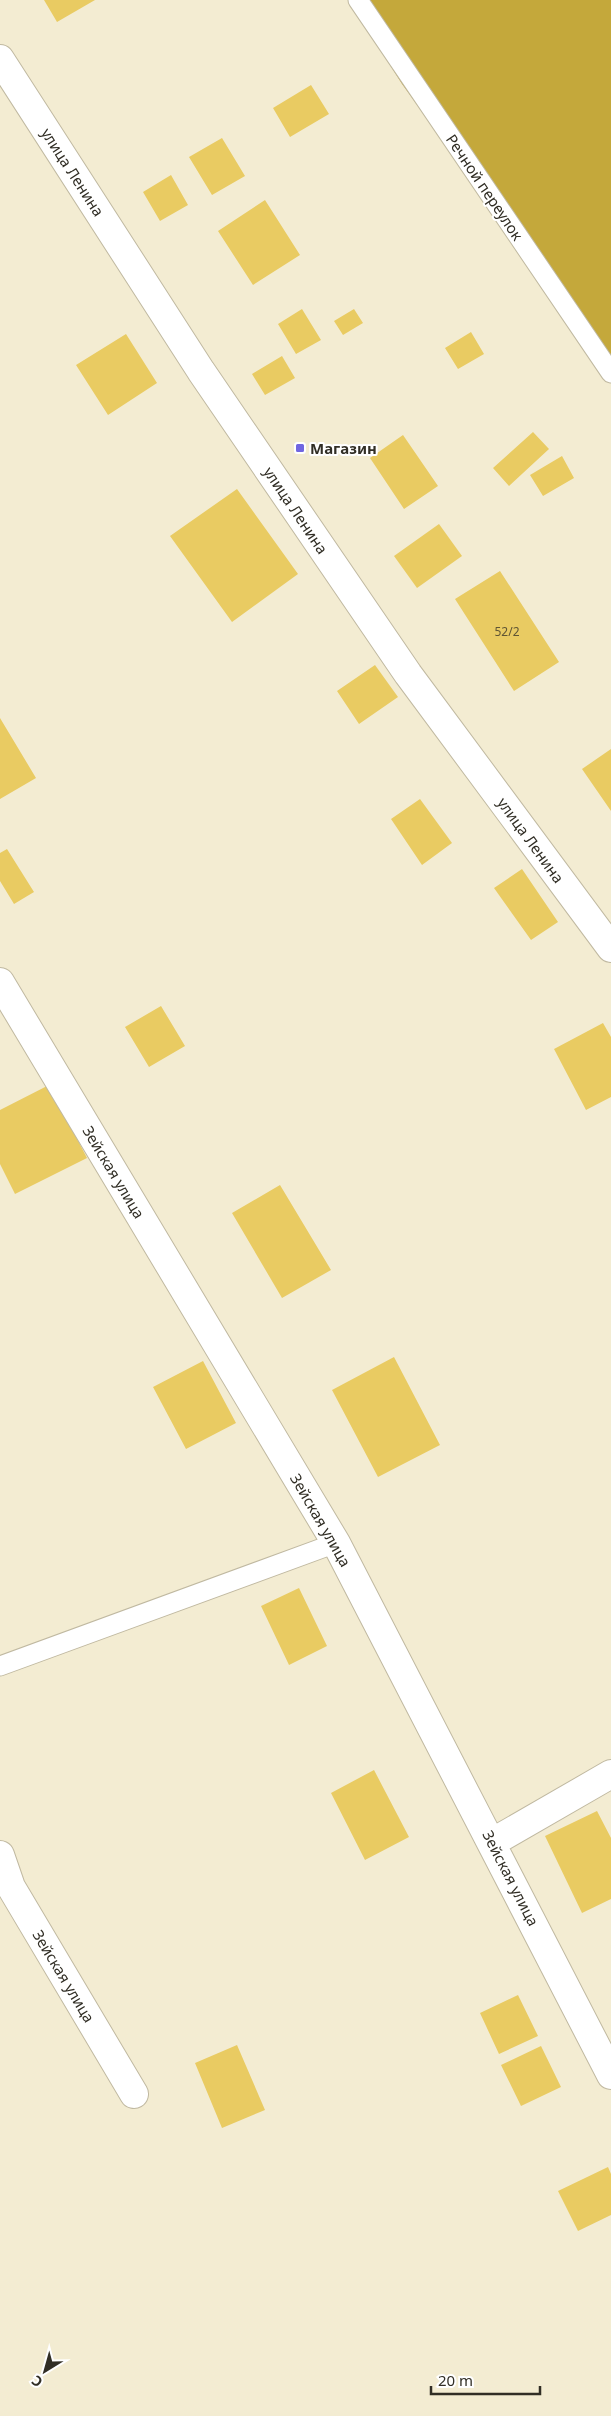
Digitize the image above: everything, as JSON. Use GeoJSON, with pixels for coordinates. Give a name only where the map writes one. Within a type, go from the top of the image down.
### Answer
{"type":"FeatureCollection","features":[{"type":"Feature","properties":{"kind":"street","name":"улица Ленина"},"geometry":{"type":"LineString","coordinates":[[0,59],[201,371],[402,665],[611,948]]}},
{"type":"Feature","properties":{"kind":"street","name":"Зейская улица"},"geometry":{"type":"LineString","coordinates":[[0,982],[336,1542],[493,1842],[611,2075]]}},
{"type":"Feature","properties":{"kind":"street"},"geometry":{"type":"LineString","coordinates":[[493,1842],[611,1774]]}},
{"type":"Feature","properties":{"kind":"street","name":"Зейская улица"},"geometry":{"type":"LineString","coordinates":[[0,1855],[11,1887],[134,2094]]}},
{"type":"Feature","properties":{"kind":"lane","name":"Речной переулок"},"geometry":{"type":"LineString","coordinates":[[358,0],[611,373]]}},
{"type":"Feature","properties":{"kind":"lane"},"geometry":{"type":"LineString","coordinates":[[0,1666],[336,1542]]}},
{"type":"Feature","properties":{"kind":"shaded area"},"geometry":{"type":"Polygon","coordinates":[[[349,0],[611,0],[611,378],[593,348],[402,84],[349,0]]]}},
{"type":"Feature","properties":{"kind":"building"},"geometry":{"type":"Polygon","coordinates":[[[44,0],[95,0],[57,22],[44,0]]]}},
{"type":"Feature","properties":{"kind":"building"},"geometry":{"type":"Polygon","coordinates":[[[311,85],[329,114],[290,137],[273,108],[311,85]]]}},
{"type":"Feature","properties":{"kind":"building"},"geometry":{"type":"Polygon","coordinates":[[[222,138],[245,176],[212,195],[189,157],[222,138]]]}},
{"type":"Feature","properties":{"kind":"building"},"geometry":{"type":"Polygon","coordinates":[[[171,175],[188,205],[160,221],[143,192],[171,175]]]}},
{"type":"Feature","properties":{"kind":"building"},"geometry":{"type":"Polygon","coordinates":[[[265,200],[300,255],[253,285],[218,231],[265,200]]]}},
{"type":"Feature","properties":{"kind":"building"},"geometry":{"type":"Polygon","coordinates":[[[302,309],[321,340],[296,354],[278,324],[302,309]]]}},
{"type":"Feature","properties":{"kind":"building"},"geometry":{"type":"Polygon","coordinates":[[[354,309],[363,323],[343,335],[334,321],[354,309]]]}},
{"type":"Feature","properties":{"kind":"building"},"geometry":{"type":"Polygon","coordinates":[[[471,332],[484,354],[458,369],[445,348],[471,332]]]}},
{"type":"Feature","properties":{"kind":"building"},"geometry":{"type":"Polygon","coordinates":[[[126,334],[157,383],[108,415],[76,365],[126,334]]]}},
{"type":"Feature","properties":{"kind":"building"},"geometry":{"type":"Polygon","coordinates":[[[282,356],[295,378],[265,395],[252,374],[282,356]]]}},
{"type":"Feature","properties":{"kind":"building"},"geometry":{"type":"Polygon","coordinates":[[[533,432],[549,449],[509,486],[493,468],[533,432]]]}},
{"type":"Feature","properties":{"kind":"building"},"geometry":{"type":"Polygon","coordinates":[[[403,435],[438,486],[404,509],[370,458],[403,435]]]}},
{"type":"Feature","properties":{"kind":"building"},"geometry":{"type":"Polygon","coordinates":[[[562,456],[574,478],[543,496],[530,475],[562,456]]]}},
{"type":"Feature","properties":{"kind":"building"},"geometry":{"type":"Polygon","coordinates":[[[237,489],[298,574],[232,622],[170,536],[237,489]]]}},
{"type":"Feature","properties":{"kind":"building"},"geometry":{"type":"Polygon","coordinates":[[[439,524],[462,556],[417,588],[394,556],[439,524]]]}},
{"type":"Feature","properties":{"kind":"building"},"geometry":{"type":"Polygon","coordinates":[[[500,571],[559,662],[514,691],[455,599],[500,571]]]}},
{"type":"Feature","properties":{"kind":"building"},"geometry":{"type":"Polygon","coordinates":[[[375,665],[398,697],[359,724],[337,691],[375,665]]]}},
{"type":"Feature","properties":{"kind":"building"},"geometry":{"type":"Polygon","coordinates":[[[0,718],[36,778],[0,799],[0,718]]]}},
{"type":"Feature","properties":{"kind":"building"},"geometry":{"type":"Polygon","coordinates":[[[611,749],[611,811],[582,769],[611,749]]]}},
{"type":"Feature","properties":{"kind":"building"},"geometry":{"type":"Polygon","coordinates":[[[420,799],[452,843],[422,865],[391,819],[420,799]]]}},
{"type":"Feature","properties":{"kind":"building"},"geometry":{"type":"Polygon","coordinates":[[[7,849],[34,892],[14,904],[0,881],[0,853],[7,849]]]}},
{"type":"Feature","properties":{"kind":"building"},"geometry":{"type":"Polygon","coordinates":[[[522,869],[558,922],[531,940],[494,888],[522,869]]]}},
{"type":"Feature","properties":{"kind":"building"},"geometry":{"type":"Polygon","coordinates":[[[161,1006],[185,1046],[149,1067],[125,1027],[161,1006]]]}},
{"type":"Feature","properties":{"kind":"building"},"geometry":{"type":"Polygon","coordinates":[[[603,1023],[611,1037],[611,1097],[586,1110],[554,1049],[603,1023]]]}},
{"type":"Feature","properties":{"kind":"building"},"geometry":{"type":"Polygon","coordinates":[[[49,1085],[87,1158],[15,1194],[0,1164],[0,1110],[49,1085]]]}},
{"type":"Feature","properties":{"kind":"building"},"geometry":{"type":"Polygon","coordinates":[[[280,1185],[331,1270],[282,1298],[232,1213],[280,1185]]]}},
{"type":"Feature","properties":{"kind":"building"},"geometry":{"type":"Polygon","coordinates":[[[394,1357],[440,1445],[378,1477],[332,1390],[394,1357]]]}},
{"type":"Feature","properties":{"kind":"building"},"geometry":{"type":"Polygon","coordinates":[[[203,1361],[236,1423],[186,1449],[153,1387],[203,1361]]]}},
{"type":"Feature","properties":{"kind":"building"},"geometry":{"type":"Polygon","coordinates":[[[299,1588],[327,1646],[289,1665],[261,1606],[299,1588]]]}},
{"type":"Feature","properties":{"kind":"building"},"geometry":{"type":"Polygon","coordinates":[[[374,1770],[409,1837],[365,1860],[331,1793],[374,1770]]]}},
{"type":"Feature","properties":{"kind":"building"},"geometry":{"type":"Polygon","coordinates":[[[597,1811],[611,1838],[611,1899],[582,1913],[545,1836],[597,1811]]]}},
{"type":"Feature","properties":{"kind":"building"},"geometry":{"type":"Polygon","coordinates":[[[518,1995],[538,2036],[499,2054],[480,2013],[518,1995]]]}},
{"type":"Feature","properties":{"kind":"building"},"geometry":{"type":"Polygon","coordinates":[[[237,2045],[265,2110],[222,2128],[195,2063],[237,2045]]]}},
{"type":"Feature","properties":{"kind":"building"},"geometry":{"type":"Polygon","coordinates":[[[541,2046],[561,2087],[521,2106],[501,2065],[541,2046]]]}},
{"type":"Feature","properties":{"kind":"building"},"geometry":{"type":"Polygon","coordinates":[[[608,2167],[611,2174],[611,2215],[578,2231],[558,2191],[608,2167]]]}},
{"type":"Feature","properties":{"kind":"place","name":"Магазин"},"geometry":{"type":"Point","coordinates":[300,448]}}]}
